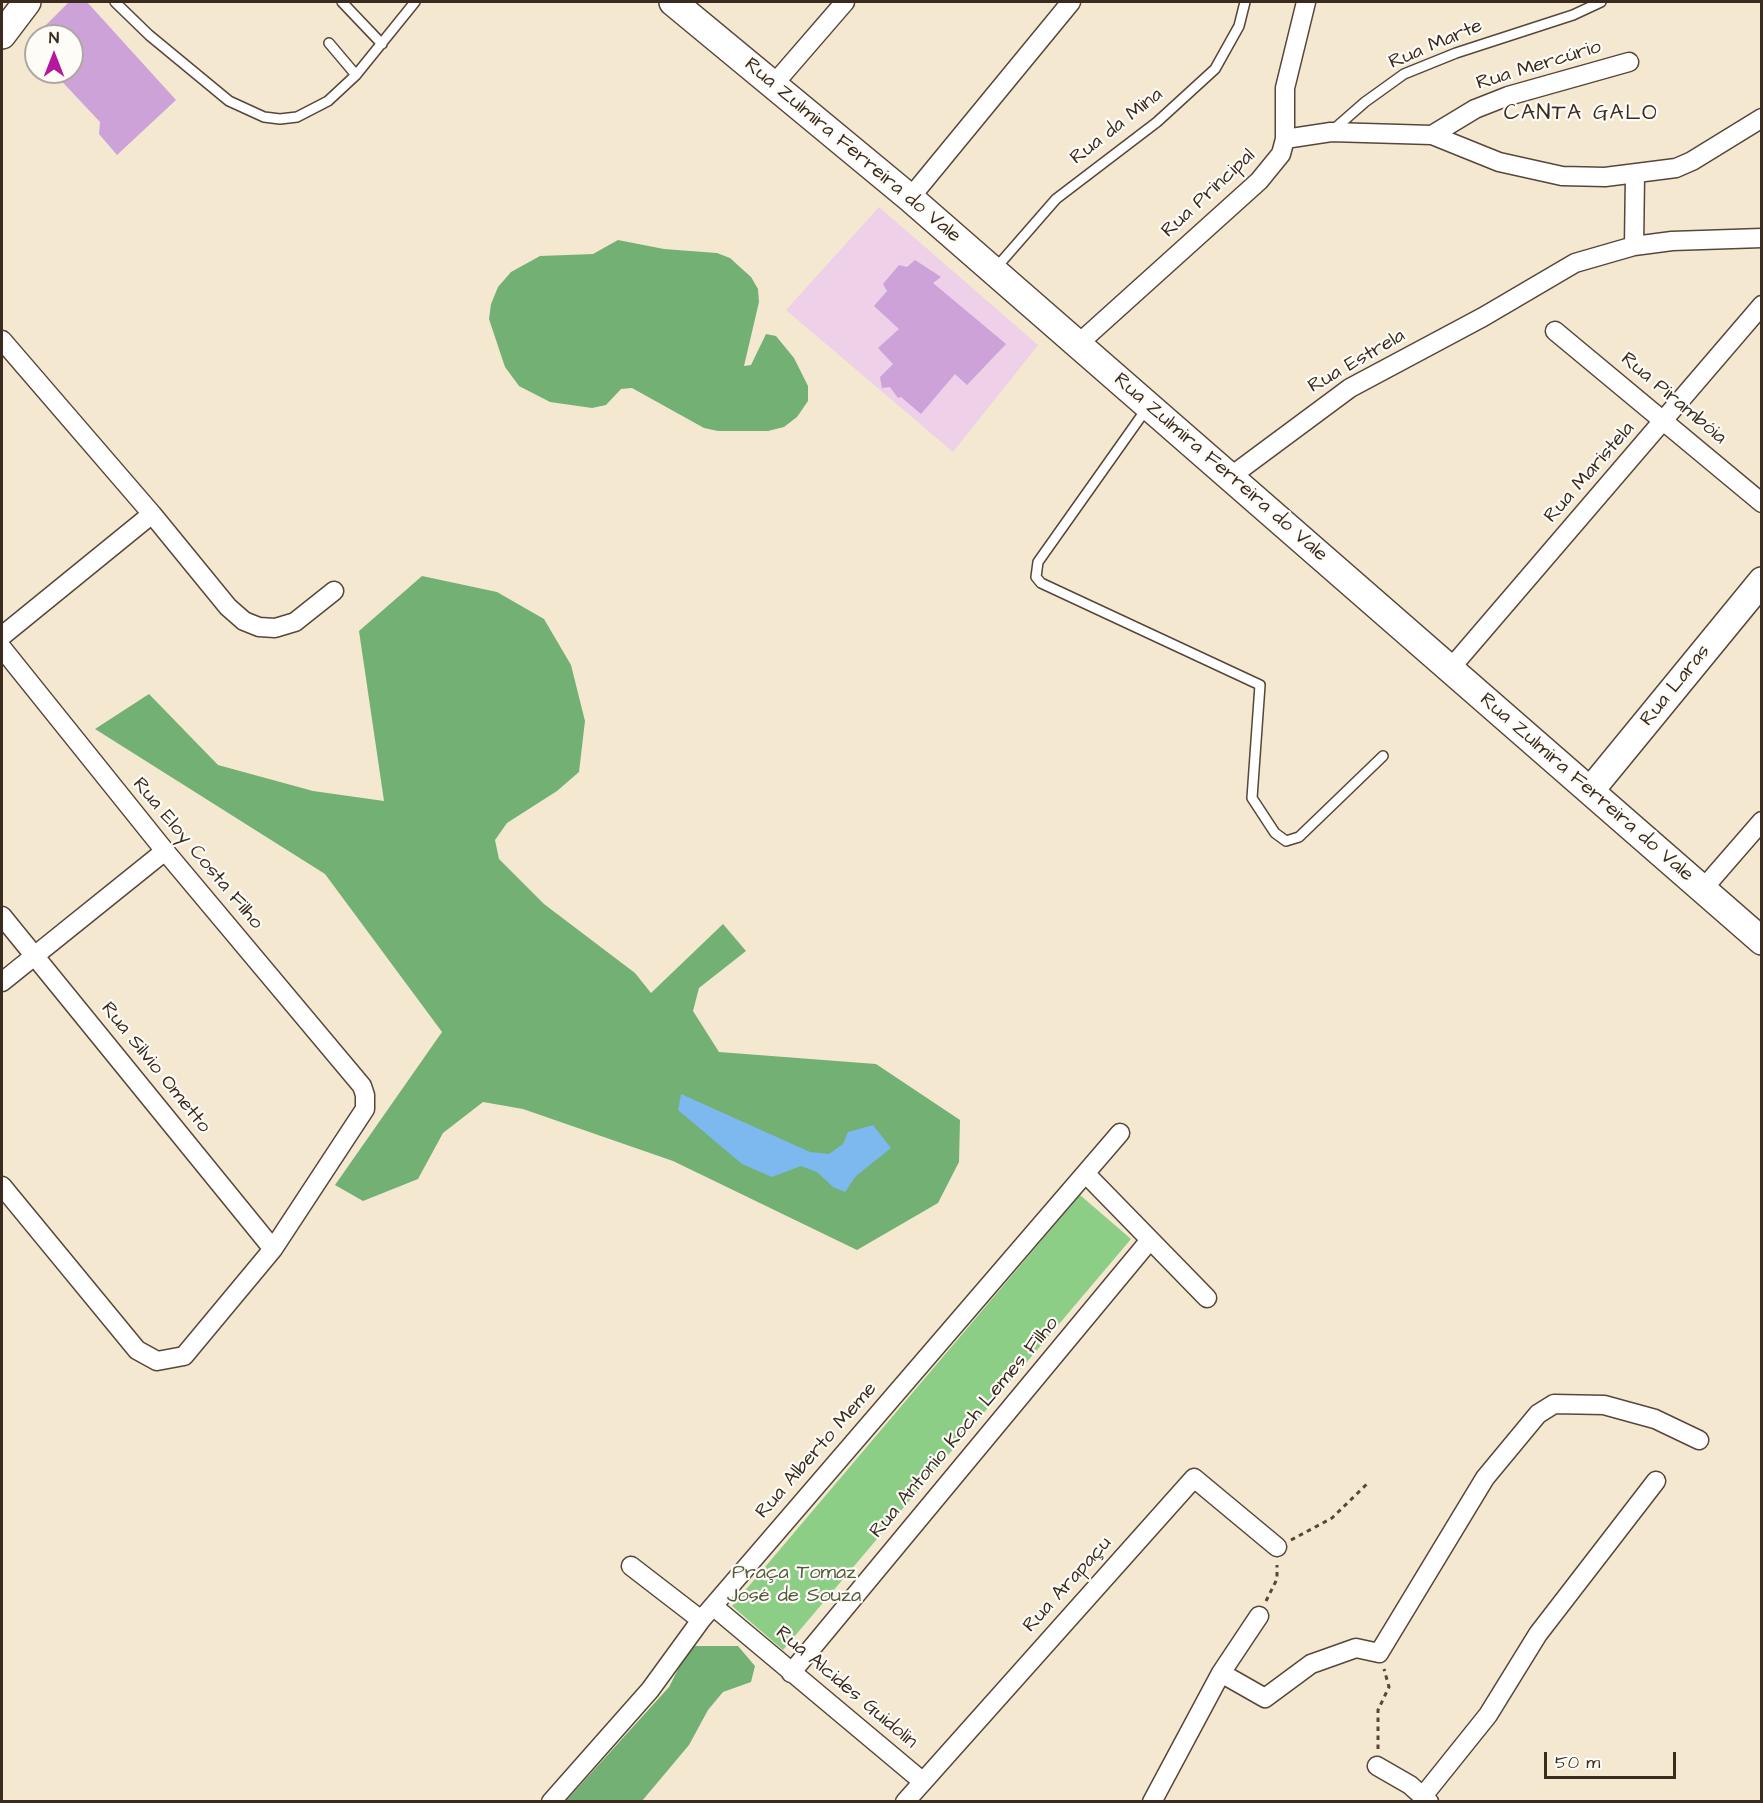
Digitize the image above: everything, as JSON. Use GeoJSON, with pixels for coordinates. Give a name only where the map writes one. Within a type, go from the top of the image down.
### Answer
{"type":"FeatureCollection","features":[{"type":"Feature","properties":{"kind":"street"},"geometry":{"type":"LineString","coordinates":[[2,35],[27,2]]}},
{"type":"Feature","properties":{"kind":"street","name":"Rua Zulmira Ferreira do Vale"},"geometry":{"type":"LineString","coordinates":[[673,2],[910,198],[1761,941]]}},
{"type":"Feature","properties":{"kind":"street"},"geometry":{"type":"LineString","coordinates":[[774,84],[845,2]]}},
{"type":"Feature","properties":{"kind":"street"},"geometry":{"type":"LineString","coordinates":[[910,198],[1071,2]]}},
{"type":"Feature","properties":{"kind":"street","name":"Rua Principal"},"geometry":{"type":"LineString","coordinates":[[1077,345],[1259,180],[1281,154],[1285,138],[1285,88],[1306,2]]}},
{"type":"Feature","properties":{"kind":"street","name":"Rua Mercúrio"},"geometry":{"type":"LineString","coordinates":[[1432,135],[1475,109],[1508,96],[1629,62]]}},
{"type":"Feature","properties":{"kind":"street"},"geometry":{"type":"LineString","coordinates":[[1285,138],[1331,132],[1432,135],[1499,162],[1579,178],[1635,175],[1676,168],[1692,161],[1761,118]]}},
{"type":"Feature","properties":{"kind":"street"},"geometry":{"type":"LineString","coordinates":[[1634,246],[1635,175]]}},
{"type":"Feature","properties":{"kind":"street","name":"Rua Estrela"},"geometry":{"type":"LineString","coordinates":[[1230,477],[1350,388],[1483,317],[1575,263],[1634,246],[1672,241],[1761,238]]}},
{"type":"Feature","properties":{"kind":"street","name":"Rua Maristela"},"geometry":{"type":"LineString","coordinates":[[1450,669],[1761,305]]}},
{"type":"Feature","properties":{"kind":"street","name":"Rua Pirambóia"},"geometry":{"type":"LineString","coordinates":[[1555,331],[1665,420],[1761,503]]}},
{"type":"Feature","properties":{"kind":"street"},"geometry":{"type":"LineString","coordinates":[[2,340],[152,514],[228,607],[244,621],[259,627],[275,628],[295,622],[334,591]]}},
{"type":"Feature","properties":{"kind":"street"},"geometry":{"type":"LineString","coordinates":[[2,636],[152,514]]}},
{"type":"Feature","properties":{"kind":"street","name":"Rua Laras"},"geometry":{"type":"LineString","coordinates":[[1590,791],[1761,580]]}},
{"type":"Feature","properties":{"kind":"street","name":"Rua Eloy Costa Filho"},"geometry":{"type":"LineString","coordinates":[[2,648],[165,851],[362,1086],[365,1109],[273,1249]]}},
{"type":"Feature","properties":{"kind":"street"},"geometry":{"type":"LineString","coordinates":[[1702,890],[1761,821]]}},
{"type":"Feature","properties":{"kind":"street"},"geometry":{"type":"LineString","coordinates":[[2,982],[165,851]]}},
{"type":"Feature","properties":{"kind":"street","name":"Rua Silvio Ometto"},"geometry":{"type":"LineString","coordinates":[[2,916],[273,1249]]}},
{"type":"Feature","properties":{"kind":"street","name":"Rua Alberto Meme"},"geometry":{"type":"LineString","coordinates":[[551,1802],[650,1690],[701,1620],[1120,1133]]}},
{"type":"Feature","properties":{"kind":"street"},"geometry":{"type":"LineString","coordinates":[[1086,1174],[1207,1298]]}},
{"type":"Feature","properties":{"kind":"street"},"geometry":{"type":"LineString","coordinates":[[2,1186],[137,1350],[157,1360],[184,1356],[273,1249]]}},
{"type":"Feature","properties":{"kind":"street","name":"Rua Antonio Koch Lemes Filho"},"geometry":{"type":"LineString","coordinates":[[791,1673],[1150,1240]]}},
{"type":"Feature","properties":{"kind":"street"},"geometry":{"type":"LineString","coordinates":[[1221,1673],[1264,1698],[1311,1664],[1356,1648],[1379,1653],[1485,1478],[1538,1414],[1554,1404],[1604,1405],[1655,1419],[1699,1440]]}},
{"type":"Feature","properties":{"kind":"street","name":"Rua Arapaçu"},"geometry":{"type":"LineString","coordinates":[[905,1802],[1194,1478],[1276,1547]]}},
{"type":"Feature","properties":{"kind":"street"},"geometry":{"type":"LineString","coordinates":[[1377,1766],[1426,1799],[1488,1714],[1538,1634],[1656,1481]]}},
{"type":"Feature","properties":{"kind":"street"},"geometry":{"type":"LineString","coordinates":[[631,1566],[701,1620]]}},
{"type":"Feature","properties":{"kind":"street","name":"Rua Alcides Guidolin"},"geometry":{"type":"LineString","coordinates":[[713,1606],[922,1781]]}},
{"type":"Feature","properties":{"kind":"street"},"geometry":{"type":"LineString","coordinates":[[1160,1799],[1221,1673],[1258,1616]]}},
{"type":"Feature","properties":{"kind":"lane"},"geometry":{"type":"LineString","coordinates":[[115,2],[149,35],[229,101],[264,117],[297,117],[328,101],[356,75],[416,2]]}},
{"type":"Feature","properties":{"kind":"lane"},"geometry":{"type":"LineString","coordinates":[[342,2],[382,44]]}},
{"type":"Feature","properties":{"kind":"lane","name":"Rua da Mina"},"geometry":{"type":"LineString","coordinates":[[993,270],[1056,199],[1157,122],[1215,69],[1239,26],[1245,2]]}},
{"type":"Feature","properties":{"kind":"lane","name":"Rua Marte"},"geometry":{"type":"LineString","coordinates":[[1331,132],[1365,102],[1404,74],[1456,53],[1573,15],[1600,2]]}},
{"type":"Feature","properties":{"kind":"lane"},"geometry":{"type":"LineString","coordinates":[[329,43],[356,75]]}},
{"type":"Feature","properties":{"kind":"lane"},"geometry":{"type":"LineString","coordinates":[[1148,406],[1038,562],[1036,578],[1041,583],[1260,685],[1252,798],[1275,833],[1286,841],[1299,837],[1383,756]]}},
{"type":"Feature","properties":{"kind":"path"},"geometry":{"type":"LineString","coordinates":[[1258,1616],[1277,1579],[1276,1547],[1332,1518],[1370,1482]]}},
{"type":"Feature","properties":{"kind":"path"},"geometry":{"type":"LineString","coordinates":[[1377,1766],[1378,1710],[1389,1687],[1379,1653]]}},
{"type":"Feature","properties":{"kind":"shaded area"},"geometry":{"type":"Polygon","coordinates":[[[879,207],[1038,345],[953,452],[786,310],[879,207]]]}},
{"type":"Feature","properties":{"kind":"green space"},"geometry":{"type":"Polygon","coordinates":[[[618,240],[664,249],[717,253],[730,258],[751,277],[758,289],[759,302],[744,366],[751,365],[766,334],[776,336],[794,358],[808,386],[808,401],[797,417],[784,427],[768,431],[718,431],[704,428],[632,388],[621,389],[606,405],[592,408],[550,402],[519,386],[505,367],[489,319],[491,304],[498,287],[511,272],[540,256],[593,254],[618,240]]]}},
{"type":"Feature","properties":{"kind":"green space"},"geometry":{"type":"Polygon","coordinates":[[[422,576],[497,592],[544,619],[571,665],[585,721],[579,772],[557,791],[507,823],[495,840],[499,859],[544,904],[635,973],[651,993],[723,924],[746,951],[699,988],[693,1011],[719,1052],[876,1064],[960,1120],[959,1162],[938,1203],[857,1250],[673,1161],[523,1109],[483,1102],[443,1133],[418,1179],[363,1201],[335,1185],[442,1032],[325,874],[95,729],[149,694],[218,765],[313,791],[384,801],[359,631],[422,576]]]}},
{"type":"Feature","properties":{"kind":"green space","name":"Praça Tomaz José de Souza"},"geometry":{"type":"Polygon","coordinates":[[[1080,1195],[1131,1239],[783,1650],[732,1606],[1080,1195]]]}},
{"type":"Feature","properties":{"kind":"green space"},"geometry":{"type":"Polygon","coordinates":[[[690,1646],[738,1646],[755,1666],[751,1682],[723,1692],[708,1710],[689,1745],[642,1801],[565,1802],[669,1687],[690,1646]]]}},
{"type":"Feature","properties":{"kind":"water"},"geometry":{"type":"Polygon","coordinates":[[[681,1094],[810,1152],[829,1154],[843,1144],[848,1132],[873,1125],[891,1148],[856,1176],[845,1192],[833,1187],[817,1172],[801,1166],[772,1177],[742,1164],[678,1110],[681,1094]]]}},
{"type":"Feature","properties":{"kind":"building"},"geometry":{"type":"Polygon","coordinates":[[[69,2],[87,2],[176,100],[117,155],[99,134],[100,122],[64,84],[84,84],[84,24],[47,24],[69,2]]]}},
{"type":"Feature","properties":{"kind":"building"},"geometry":{"type":"Polygon","coordinates":[[[915,260],[941,277],[933,283],[1006,344],[967,385],[955,374],[921,414],[901,397],[898,398],[890,387],[882,388],[880,377],[893,364],[878,348],[899,329],[874,306],[887,291],[883,284],[899,265],[907,267],[915,260]]]}},
{"type":"Feature","properties":{"kind":"district","name":"CANTA GALO"},"geometry":{"type":"Point","coordinates":[1581,114]}}]}
